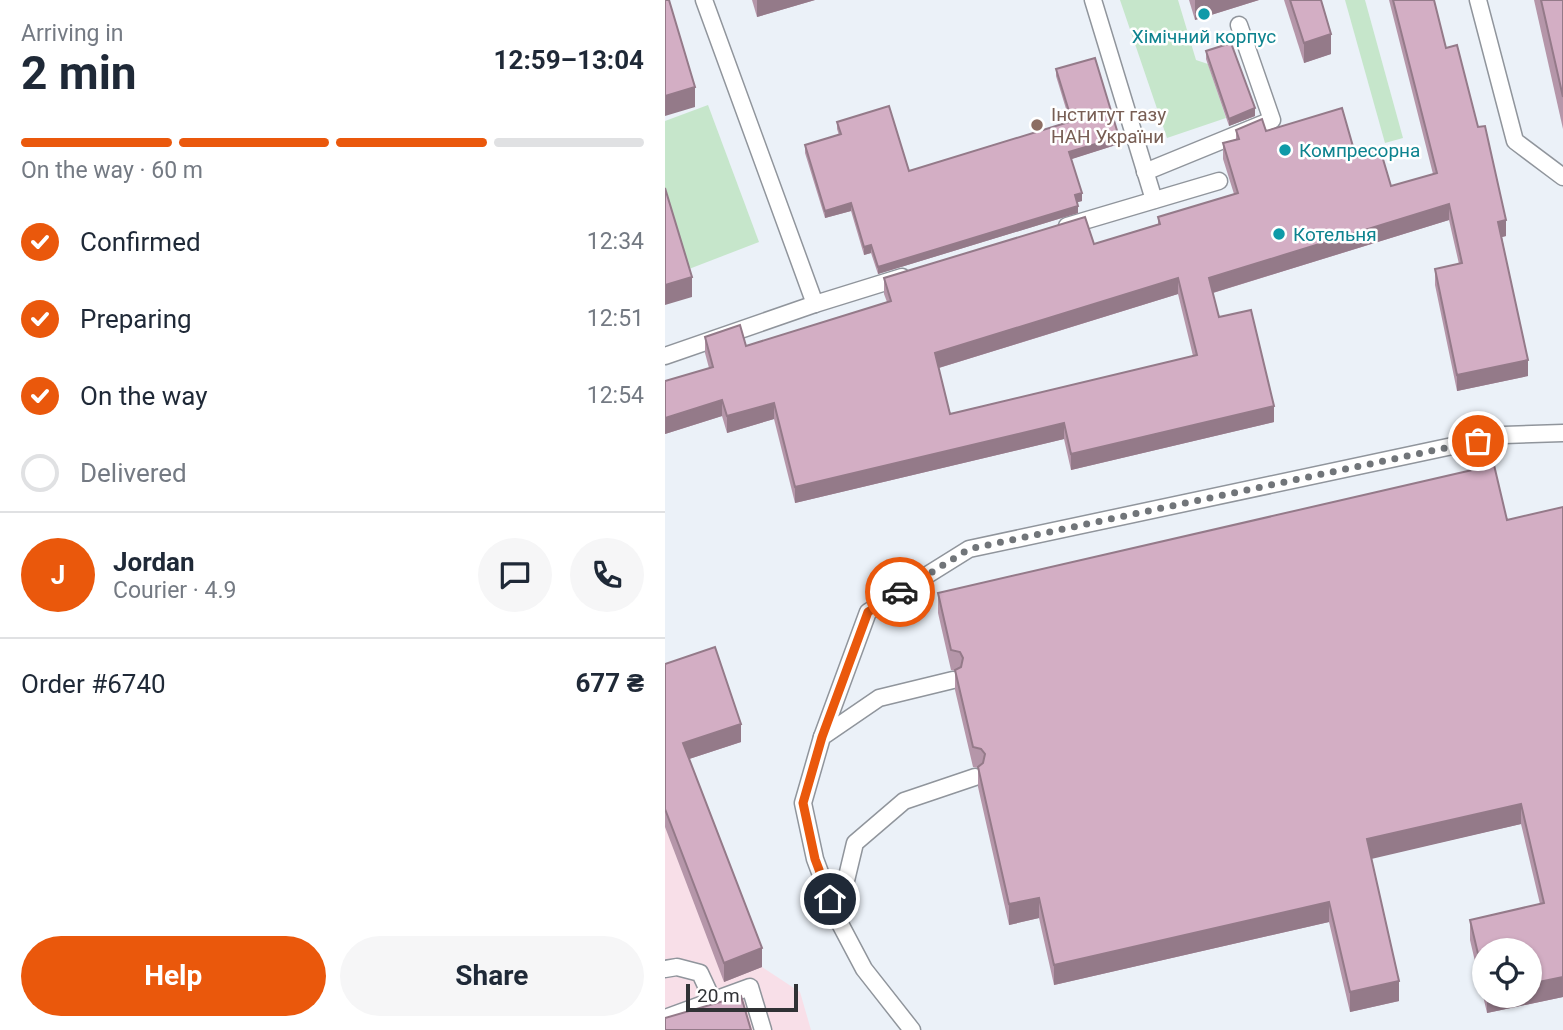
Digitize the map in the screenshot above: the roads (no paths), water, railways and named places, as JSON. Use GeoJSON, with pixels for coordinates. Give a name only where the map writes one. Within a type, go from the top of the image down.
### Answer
{"type":"FeatureCollection","features":[{"type":"Feature","properties":{"kind":"lane"},"geometry":{"type":"LineString","coordinates":[[704,0],[814,304]]}},
{"type":"Feature","properties":{"kind":"lane"},"geometry":{"type":"LineString","coordinates":[[1094,0],[1154,200]]}},
{"type":"Feature","properties":{"kind":"lane"},"geometry":{"type":"LineString","coordinates":[[1478,0],[1515,141],[1563,177]]}},
{"type":"Feature","properties":{"kind":"lane"},"geometry":{"type":"LineString","coordinates":[[1145,172],[1272,120],[1239,25]]}},
{"type":"Feature","properties":{"kind":"lane"},"geometry":{"type":"LineString","coordinates":[[1049,232],[1219,181]]}},
{"type":"Feature","properties":{"kind":"lane"},"geometry":{"type":"LineString","coordinates":[[665,356],[814,304],[919,272]]}},
{"type":"Feature","properties":{"kind":"lane"},"geometry":{"type":"LineString","coordinates":[[912,1030],[864,969],[837,918],[815,859],[803,803],[822,737],[868,612],[969,549],[1504,435],[1563,433]]}},
{"type":"Feature","properties":{"kind":"lane"},"geometry":{"type":"LineString","coordinates":[[822,737],[879,698],[953,680]]}},
{"type":"Feature","properties":{"kind":"lane"},"geometry":{"type":"LineString","coordinates":[[837,918],[855,843],[904,801],[975,777]]}},
{"type":"Feature","properties":{"kind":"lane"},"geometry":{"type":"LineString","coordinates":[[665,969],[677,967],[700,973],[713,1001]]}},
{"type":"Feature","properties":{"kind":"lane"},"geometry":{"type":"LineString","coordinates":[[665,1018],[750,987],[763,1030]]}},
{"type":"Feature","properties":{"kind":"place","name":"Хімічний корпус"},"geometry":{"type":"Point","coordinates":[1204,14]}},
{"type":"Feature","properties":{"kind":"place","name":"Інститут газу НАН України"},"geometry":{"type":"Point","coordinates":[1037,125]}},
{"type":"Feature","properties":{"kind":"place","name":"Компресорна"},"geometry":{"type":"Point","coordinates":[1285,150]}},
{"type":"Feature","properties":{"kind":"place","name":"Котельня"},"geometry":{"type":"Point","coordinates":[1279,234]}}]}
